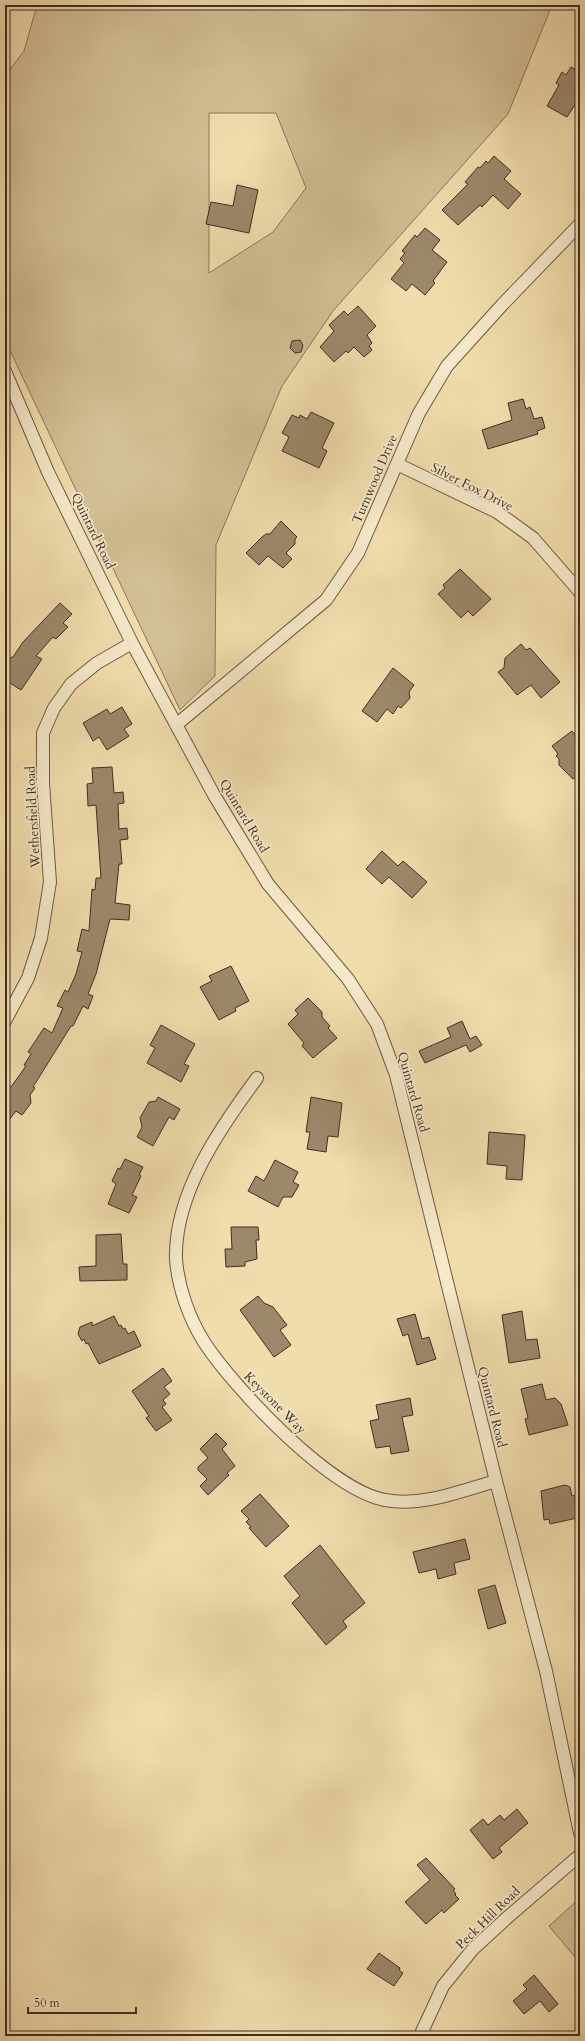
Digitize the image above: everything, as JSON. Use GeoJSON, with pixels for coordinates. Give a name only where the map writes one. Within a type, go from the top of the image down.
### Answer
{"type":"FeatureCollection","features":[{"type":"Feature","properties":{"kind":"street","name":"Turnwood Drive"},"geometry":{"type":"LineString","coordinates":[[176,725],[326,600],[358,553],[419,413],[447,366],[502,305],[580,224]]}},
{"type":"Feature","properties":{"kind":"street","name":"Quintard Road"},"geometry":{"type":"LineString","coordinates":[[5,371],[48,472],[132,643],[214,795],[268,884],[348,979],[377,1024],[396,1075],[496,1481],[546,1670],[580,1833]]}},
{"type":"Feature","properties":{"kind":"street","name":"Silver Fox Drive"},"geometry":{"type":"LineString","coordinates":[[397,464],[497,512],[533,538],[580,592]]}},
{"type":"Feature","properties":{"kind":"street","name":"Wethersfield Road"},"geometry":{"type":"LineString","coordinates":[[5,1021],[28,978],[41,938],[50,882],[43,783],[43,733],[54,708],[71,684],[97,663],[132,643]]}},
{"type":"Feature","properties":{"kind":"street","name":"Keystone Way"},"geometry":{"type":"LineString","coordinates":[[257,1078],[235,1108],[188,1191],[180,1224],[176,1258],[180,1284],[192,1320],[204,1342],[238,1388],[274,1424],[313,1459],[355,1489],[384,1500],[408,1502],[436,1498],[496,1481]]}},
{"type":"Feature","properties":{"kind":"street","name":"Peck Hill Road"},"geometry":{"type":"LineString","coordinates":[[420,2036],[443,1986],[473,1949],[580,1855]]}},
{"type":"Feature","properties":{"kind":"shaded area"},"geometry":{"type":"Polygon","coordinates":[[[37,5],[552,5],[508,114],[333,311],[282,386],[216,545],[215,676],[180,710],[5,340],[5,76],[24,51],[37,5]],[[209,113],[209,273],[273,232],[306,188],[276,113],[209,113]]]}},
{"type":"Feature","properties":{"kind":"shaded area"},"geometry":{"type":"Polygon","coordinates":[[[580,1898],[580,1963],[549,1926],[580,1898]]]}},
{"type":"Feature","properties":{"kind":"building"},"geometry":{"type":"Polygon","coordinates":[[[571,67],[580,72],[580,97],[567,117],[547,106],[559,85],[556,83],[562,72],[566,75],[571,67]]]}},
{"type":"Feature","properties":{"kind":"building"},"geometry":{"type":"Polygon","coordinates":[[[494,156],[511,171],[504,179],[521,194],[508,209],[493,195],[482,207],[480,205],[458,225],[442,210],[468,184],[465,182],[478,167],[480,168],[486,161],[488,163],[494,156]]]}},
{"type":"Feature","properties":{"kind":"building"},"geometry":{"type":"Polygon","coordinates":[[[237,185],[258,190],[249,233],[206,224],[211,202],[233,206],[237,185]]]}},
{"type":"Feature","properties":{"kind":"building"},"geometry":{"type":"Polygon","coordinates":[[[425,228],[440,240],[432,250],[447,262],[433,281],[435,283],[425,295],[412,284],[406,291],[391,279],[404,263],[400,259],[405,253],[402,251],[415,235],[417,237],[425,228]]]}},
{"type":"Feature","properties":{"kind":"building"},"geometry":{"type":"Polygon","coordinates":[[[358,306],[376,326],[367,335],[372,343],[369,346],[372,350],[364,357],[354,347],[348,353],[346,351],[334,362],[320,347],[334,331],[329,325],[344,311],[348,315],[358,306]]]}},
{"type":"Feature","properties":{"kind":"building"},"geometry":{"type":"Polygon","coordinates":[[[300,340],[303,345],[301,352],[295,353],[290,348],[292,341],[300,340]]]}},
{"type":"Feature","properties":{"kind":"building"},"geometry":{"type":"Polygon","coordinates":[[[523,399],[526,409],[530,407],[534,419],[542,417],[545,428],[537,431],[538,434],[488,449],[482,430],[512,420],[508,403],[523,399]]]}},
{"type":"Feature","properties":{"kind":"building"},"geometry":{"type":"Polygon","coordinates":[[[311,412],[334,423],[322,448],[327,451],[319,468],[282,451],[289,437],[282,433],[292,415],[299,418],[300,415],[307,419],[311,412]]]}},
{"type":"Feature","properties":{"kind":"building"},"geometry":{"type":"Polygon","coordinates":[[[281,521],[297,537],[295,539],[295,544],[286,553],[292,559],[283,568],[268,556],[259,565],[246,553],[262,537],[266,534],[270,534],[281,521]]]}},
{"type":"Feature","properties":{"kind":"building"},"geometry":{"type":"Polygon","coordinates":[[[460,569],[491,599],[473,616],[468,611],[461,618],[438,594],[445,588],[443,585],[460,569]]]}},
{"type":"Feature","properties":{"kind":"building"},"geometry":{"type":"Polygon","coordinates":[[[60,603],[72,614],[63,623],[68,627],[56,639],[53,637],[36,656],[42,659],[21,690],[5,680],[5,662],[8,658],[13,657],[23,642],[60,603]]]}},
{"type":"Feature","properties":{"kind":"building"},"geometry":{"type":"Polygon","coordinates":[[[521,644],[526,650],[530,648],[560,682],[541,698],[531,685],[517,695],[498,672],[504,668],[505,658],[521,644]]]}},
{"type":"Feature","properties":{"kind":"building"},"geometry":{"type":"Polygon","coordinates":[[[393,668],[414,685],[409,692],[410,698],[401,708],[398,706],[393,714],[387,709],[377,722],[362,711],[393,668]]]}},
{"type":"Feature","properties":{"kind":"building"},"geometry":{"type":"Polygon","coordinates":[[[122,707],[132,724],[124,729],[129,736],[107,750],[99,737],[93,741],[83,723],[107,709],[110,714],[122,707]]]}},
{"type":"Feature","properties":{"kind":"building"},"geometry":{"type":"Polygon","coordinates":[[[572,731],[580,741],[580,774],[573,779],[559,765],[559,759],[556,756],[558,754],[552,746],[572,731]]]}},
{"type":"Feature","properties":{"kind":"building"},"geometry":{"type":"Polygon","coordinates":[[[112,767],[114,793],[123,792],[124,803],[118,804],[119,829],[127,828],[128,839],[120,840],[122,864],[119,864],[115,903],[130,905],[129,920],[110,919],[96,974],[88,994],[93,996],[88,1009],[83,1006],[73,1026],[71,1026],[33,1087],[35,1088],[30,1095],[31,1103],[22,1115],[16,1111],[5,1125],[5,1083],[11,1087],[26,1066],[24,1065],[31,1054],[28,1052],[44,1028],[52,1033],[63,1008],[57,1006],[65,990],[68,992],[76,974],[82,952],[77,951],[82,929],[89,931],[92,889],[95,890],[96,878],[101,878],[96,805],[88,806],[87,784],[93,783],[92,768],[112,767]]]}},
{"type":"Feature","properties":{"kind":"building"},"geometry":{"type":"Polygon","coordinates":[[[382,851],[398,866],[403,861],[427,882],[412,898],[389,877],[382,884],[366,869],[382,851]]]}},
{"type":"Feature","properties":{"kind":"building"},"geometry":{"type":"Polygon","coordinates":[[[231,966],[249,1001],[235,1008],[236,1011],[219,1020],[200,987],[212,981],[209,976],[231,966]]]}},
{"type":"Feature","properties":{"kind":"building"},"geometry":{"type":"Polygon","coordinates":[[[308,998],[322,1012],[322,1017],[330,1026],[328,1028],[337,1038],[313,1058],[302,1046],[304,1043],[288,1024],[298,1014],[295,1010],[308,998]]]}},
{"type":"Feature","properties":{"kind":"building"},"geometry":{"type":"Polygon","coordinates":[[[462,1021],[470,1039],[476,1036],[482,1045],[470,1052],[466,1045],[425,1063],[419,1051],[451,1037],[447,1028],[462,1021]]]}},
{"type":"Feature","properties":{"kind":"building"},"geometry":{"type":"Polygon","coordinates":[[[161,1025],[195,1044],[184,1064],[189,1066],[181,1082],[147,1063],[155,1048],[150,1045],[161,1025]]]}},
{"type":"Feature","properties":{"kind":"building"},"geometry":{"type":"Polygon","coordinates":[[[158,1097],[180,1109],[174,1120],[169,1117],[153,1146],[137,1137],[142,1127],[140,1118],[149,1102],[156,1101],[158,1097]]]}},
{"type":"Feature","properties":{"kind":"building"},"geometry":{"type":"Polygon","coordinates":[[[311,1097],[342,1103],[338,1137],[328,1136],[326,1152],[307,1149],[310,1132],[306,1132],[311,1097]]]}},
{"type":"Feature","properties":{"kind":"building"},"geometry":{"type":"Polygon","coordinates":[[[489,1132],[525,1135],[522,1180],[506,1179],[507,1166],[487,1164],[489,1132]]]}},
{"type":"Feature","properties":{"kind":"building"},"geometry":{"type":"Polygon","coordinates":[[[125,1159],[143,1167],[139,1175],[141,1176],[132,1195],[137,1197],[129,1213],[108,1204],[116,1184],[112,1181],[118,1168],[120,1169],[125,1159]]]}},
{"type":"Feature","properties":{"kind":"building"},"geometry":{"type":"Polygon","coordinates":[[[275,1160],[298,1172],[293,1182],[299,1185],[292,1197],[283,1197],[278,1207],[248,1191],[256,1176],[264,1181],[275,1160]]]}},
{"type":"Feature","properties":{"kind":"building"},"geometry":{"type":"Polygon","coordinates":[[[231,1227],[258,1227],[259,1240],[256,1240],[257,1259],[245,1262],[245,1266],[226,1267],[225,1249],[232,1249],[231,1227]]]}},
{"type":"Feature","properties":{"kind":"building"},"geometry":{"type":"Polygon","coordinates":[[[121,1234],[123,1264],[127,1264],[127,1280],[80,1281],[79,1267],[96,1266],[96,1235],[121,1234]]]}},
{"type":"Feature","properties":{"kind":"building"},"geometry":{"type":"Polygon","coordinates":[[[258,1296],[264,1303],[273,1307],[287,1325],[280,1330],[291,1345],[274,1357],[240,1310],[258,1296]]]}},
{"type":"Feature","properties":{"kind":"building"},"geometry":{"type":"Polygon","coordinates":[[[522,1311],[526,1340],[537,1339],[540,1358],[509,1363],[502,1315],[522,1311]]]}},
{"type":"Feature","properties":{"kind":"building"},"geometry":{"type":"Polygon","coordinates":[[[415,1314],[422,1339],[429,1337],[436,1359],[417,1365],[408,1334],[403,1336],[397,1319],[415,1314]]]}},
{"type":"Feature","properties":{"kind":"building"},"geometry":{"type":"Polygon","coordinates":[[[114,1316],[119,1326],[121,1325],[123,1329],[125,1328],[128,1334],[134,1331],[141,1346],[99,1364],[88,1343],[86,1344],[84,1339],[82,1341],[78,1334],[80,1327],[92,1322],[92,1326],[114,1316]]]}},
{"type":"Feature","properties":{"kind":"building"},"geometry":{"type":"Polygon","coordinates":[[[163,1368],[172,1381],[164,1387],[170,1394],[163,1400],[166,1404],[162,1407],[172,1420],[156,1431],[146,1418],[149,1416],[132,1391],[163,1368]]]}},
{"type":"Feature","properties":{"kind":"building"},"geometry":{"type":"Polygon","coordinates":[[[542,1384],[546,1400],[555,1398],[561,1404],[568,1425],[529,1435],[525,1419],[528,1418],[521,1389],[542,1384]]]}},
{"type":"Feature","properties":{"kind":"building"},"geometry":{"type":"Polygon","coordinates":[[[410,1398],[413,1415],[402,1417],[409,1451],[391,1454],[390,1446],[376,1448],[370,1421],[379,1419],[376,1405],[410,1398]]]}},
{"type":"Feature","properties":{"kind":"building"},"geometry":{"type":"Polygon","coordinates":[[[216,1433],[227,1444],[222,1449],[235,1466],[227,1473],[229,1475],[208,1495],[200,1486],[207,1479],[198,1470],[198,1467],[208,1458],[200,1449],[216,1433]]]}},
{"type":"Feature","properties":{"kind":"building"},"geometry":{"type":"Polygon","coordinates":[[[565,1485],[570,1487],[572,1496],[580,1494],[580,1513],[576,1514],[577,1518],[550,1524],[549,1519],[544,1520],[541,1491],[565,1485]]]}},
{"type":"Feature","properties":{"kind":"building"},"geometry":{"type":"Polygon","coordinates":[[[260,1494],[289,1526],[266,1547],[249,1528],[251,1527],[246,1522],[249,1519],[241,1511],[260,1494]]]}},
{"type":"Feature","properties":{"kind":"building"},"geometry":{"type":"Polygon","coordinates":[[[465,1539],[470,1559],[454,1563],[456,1574],[438,1579],[436,1569],[419,1573],[413,1552],[465,1539]]]}},
{"type":"Feature","properties":{"kind":"building"},"geometry":{"type":"Polygon","coordinates":[[[320,1545],[365,1603],[343,1621],[347,1627],[326,1645],[292,1603],[300,1596],[284,1576],[320,1545]]]}},
{"type":"Feature","properties":{"kind":"building"},"geometry":{"type":"Polygon","coordinates":[[[495,1585],[506,1623],[488,1629],[478,1590],[495,1585]]]}},
{"type":"Feature","properties":{"kind":"building"},"geometry":{"type":"Polygon","coordinates":[[[517,1809],[528,1823],[499,1848],[502,1852],[493,1859],[470,1830],[483,1819],[488,1825],[500,1815],[504,1820],[517,1809]]]}},
{"type":"Feature","properties":{"kind":"building"},"geometry":{"type":"Polygon","coordinates":[[[426,1858],[455,1889],[453,1890],[456,1894],[455,1895],[459,1899],[444,1913],[442,1910],[426,1924],[405,1902],[430,1880],[417,1865],[426,1858]]]}},
{"type":"Feature","properties":{"kind":"building"},"geometry":{"type":"Polygon","coordinates":[[[379,1953],[400,1968],[399,1970],[403,1973],[394,1986],[367,1969],[379,1953]]]}},
{"type":"Feature","properties":{"kind":"building"},"geometry":{"type":"Polygon","coordinates":[[[534,1975],[558,2004],[549,2012],[540,2001],[524,2014],[513,2001],[527,1989],[523,1985],[534,1975]]]}}]}
